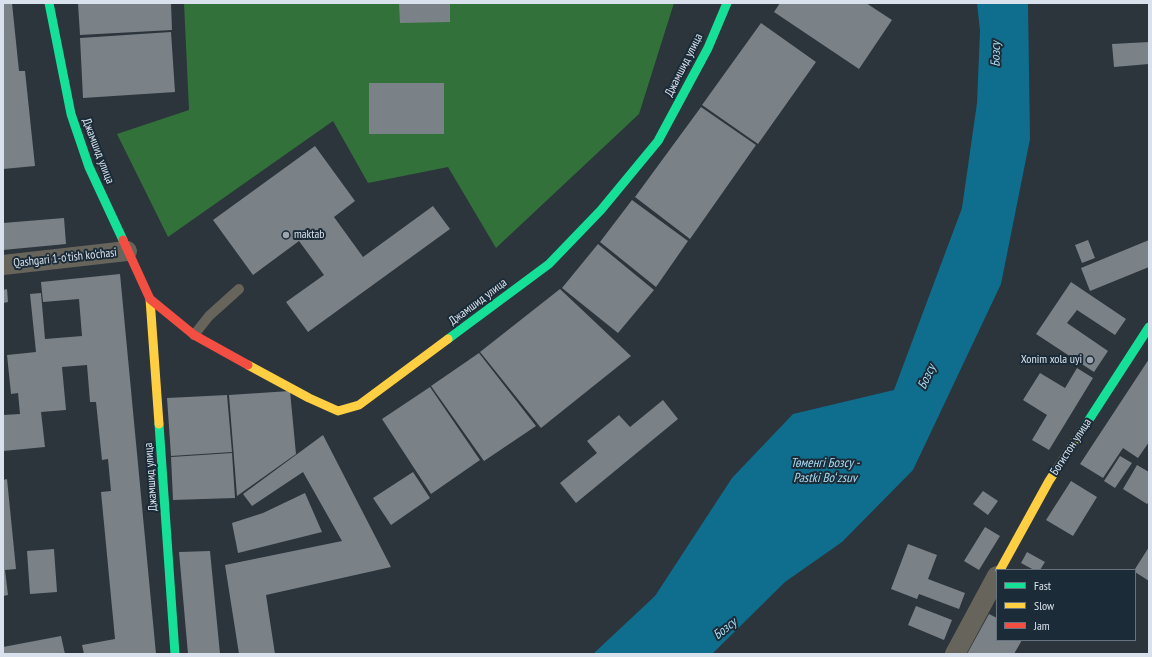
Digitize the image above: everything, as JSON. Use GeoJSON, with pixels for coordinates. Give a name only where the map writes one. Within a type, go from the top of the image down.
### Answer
{"type":"FeatureCollection","features":[{"type":"Feature","properties":{"kind":"street","name":"Джамшид улица"},"geometry":{"type":"LineString","coordinates":[[49,3],[71,114],[89,167],[150,299],[175,654]]}},
{"type":"Feature","properties":{"kind":"street","name":"Джамшид улица"},"geometry":{"type":"LineString","coordinates":[[150,299],[194,335],[309,398],[338,411],[359,405],[549,264],[601,210],[658,141],[708,48],[727,3]]}},
{"type":"Feature","properties":{"kind":"street","name":"Qashgari 1-o'tish ko'chasi"},"geometry":{"type":"LineString","coordinates":[[3,265],[127,251]]}},
{"type":"Feature","properties":{"kind":"street","name":"Богистон улица"},"geometry":{"type":"LineString","coordinates":[[1001,569],[1049,481],[1149,327]]}},
{"type":"Feature","properties":{"kind":"street"},"geometry":{"type":"LineString","coordinates":[[955,654],[996,578]]}},
{"type":"Feature","properties":{"kind":"lane"},"geometry":{"type":"LineString","coordinates":[[194,335],[209,316],[239,289]]}},
{"type":"Feature","properties":{"kind":"green space"},"geometry":{"type":"Polygon","coordinates":[[[184,3],[674,3],[639,114],[496,248],[448,167],[368,183],[333,121],[168,237],[117,134],[189,110],[184,3]]]}},
{"type":"Feature","properties":{"kind":"water","name":"Төменгі Бозсу - Pastki Boʻzsuv"},"geometry":{"type":"Polygon","coordinates":[[[977,3],[1028,3],[1030,139],[1001,284],[913,470],[842,542],[785,582],[712,654],[593,654],[655,596],[732,478],[793,414],[894,390],[962,208],[977,103],[980,31],[977,3]]]}},
{"type":"Feature","properties":{"kind":"building"},"geometry":{"type":"Polygon","coordinates":[[[3,3],[12,3],[19,71],[25,71],[35,166],[3,169],[3,3]]]}},
{"type":"Feature","properties":{"kind":"building"},"geometry":{"type":"Polygon","coordinates":[[[78,3],[171,3],[172,30],[80,35],[78,3]]]}},
{"type":"Feature","properties":{"kind":"building"},"geometry":{"type":"Polygon","coordinates":[[[399,3],[450,3],[450,22],[400,23],[399,3]]]}},
{"type":"Feature","properties":{"kind":"building"},"geometry":{"type":"Polygon","coordinates":[[[780,3],[866,3],[892,20],[859,69],[774,12],[780,3]]]}},
{"type":"Feature","properties":{"kind":"building"},"geometry":{"type":"Polygon","coordinates":[[[761,23],[816,62],[758,144],[702,105],[761,23]]]}},
{"type":"Feature","properties":{"kind":"building"},"geometry":{"type":"Polygon","coordinates":[[[171,32],[175,92],[83,98],[80,38],[171,32]]]}},
{"type":"Feature","properties":{"kind":"building"},"geometry":{"type":"Polygon","coordinates":[[[1149,42],[1149,64],[1114,67],[1112,44],[1149,42]]]}},
{"type":"Feature","properties":{"kind":"building"},"geometry":{"type":"Polygon","coordinates":[[[369,83],[444,83],[444,134],[369,134],[369,83]]]}},
{"type":"Feature","properties":{"kind":"building"},"geometry":{"type":"Polygon","coordinates":[[[701,107],[756,145],[690,239],[635,197],[701,107]]]}},
{"type":"Feature","properties":{"kind":"building","name":"maktab"},"geometry":{"type":"Polygon","coordinates":[[[315,146],[355,201],[334,217],[363,257],[433,206],[450,229],[308,332],[286,302],[324,275],[299,241],[253,275],[213,220],[315,146]]]}},
{"type":"Feature","properties":{"kind":"building"},"geometry":{"type":"Polygon","coordinates":[[[632,200],[688,241],[656,287],[600,242],[632,200]]]}},
{"type":"Feature","properties":{"kind":"building"},"geometry":{"type":"Polygon","coordinates":[[[64,218],[66,244],[3,250],[3,223],[64,218]]]}},
{"type":"Feature","properties":{"kind":"building"},"geometry":{"type":"Polygon","coordinates":[[[1088,240],[1095,258],[1082,263],[1075,245],[1088,240]]]}},
{"type":"Feature","properties":{"kind":"building"},"geometry":{"type":"Polygon","coordinates":[[[1149,240],[1149,267],[1090,291],[1081,268],[1149,240]]]}},
{"type":"Feature","properties":{"kind":"building"},"geometry":{"type":"Polygon","coordinates":[[[598,244],[654,290],[618,333],[562,288],[598,244]]]}},
{"type":"Feature","properties":{"kind":"building"},"geometry":{"type":"Polygon","coordinates":[[[120,274],[156,654],[84,654],[82,645],[115,639],[101,492],[111,491],[108,459],[102,460],[96,402],[90,402],[87,365],[62,367],[66,410],[41,412],[45,447],[3,451],[3,415],[20,414],[18,393],[11,394],[7,355],[36,352],[30,294],[41,293],[45,339],[82,336],[79,299],[43,302],[41,282],[120,274]]]}},
{"type":"Feature","properties":{"kind":"building"},"geometry":{"type":"Polygon","coordinates":[[[1071,282],[1126,319],[1115,335],[1077,310],[1067,323],[1108,351],[1094,372],[1036,334],[1071,282]]]}},
{"type":"Feature","properties":{"kind":"building"},"geometry":{"type":"Polygon","coordinates":[[[7,289],[8,302],[3,303],[3,290],[7,289]]]}},
{"type":"Feature","properties":{"kind":"building"},"geometry":{"type":"Polygon","coordinates":[[[560,289],[631,356],[541,428],[480,352],[560,289]]]}},
{"type":"Feature","properties":{"kind":"building"},"geometry":{"type":"Polygon","coordinates":[[[479,353],[536,426],[484,461],[431,386],[479,353]]]}},
{"type":"Feature","properties":{"kind":"building"},"geometry":{"type":"Polygon","coordinates":[[[1149,359],[1149,442],[1138,458],[1123,448],[1103,478],[1080,464],[1149,359]]]}},
{"type":"Feature","properties":{"kind":"building"},"geometry":{"type":"Polygon","coordinates":[[[1077,368],[1093,378],[1049,450],[1032,440],[1047,415],[1023,400],[1040,373],[1065,388],[1077,368]]]}},
{"type":"Feature","properties":{"kind":"building"},"geometry":{"type":"Polygon","coordinates":[[[430,387],[480,460],[431,494],[382,419],[430,387]]]}},
{"type":"Feature","properties":{"kind":"building"},"geometry":{"type":"Polygon","coordinates":[[[290,391],[296,454],[237,496],[229,395],[290,391]]]}},
{"type":"Feature","properties":{"kind":"building"},"geometry":{"type":"Polygon","coordinates":[[[227,395],[232,452],[171,456],[167,398],[227,395]]]}},
{"type":"Feature","properties":{"kind":"building"},"geometry":{"type":"Polygon","coordinates":[[[663,400],[678,419],[576,503],[560,483],[597,453],[587,441],[619,415],[630,427],[663,400]]]}},
{"type":"Feature","properties":{"kind":"building"},"geometry":{"type":"Polygon","coordinates":[[[323,435],[391,567],[266,595],[275,654],[239,654],[225,565],[342,541],[303,472],[252,506],[243,494],[323,435]]]}},
{"type":"Feature","properties":{"kind":"building"},"geometry":{"type":"Polygon","coordinates":[[[232,453],[235,498],[173,500],[171,457],[232,453]]]}},
{"type":"Feature","properties":{"kind":"building"},"geometry":{"type":"Polygon","coordinates":[[[1120,456],[1132,463],[1115,488],[1104,481],[1120,456]]]}},
{"type":"Feature","properties":{"kind":"building"},"geometry":{"type":"Polygon","coordinates":[[[1137,465],[1149,472],[1149,502],[1147,504],[1123,489],[1137,465]]]}},
{"type":"Feature","properties":{"kind":"building"},"geometry":{"type":"Polygon","coordinates":[[[413,472],[430,498],[391,525],[373,498],[413,472]]]}},
{"type":"Feature","properties":{"kind":"building"},"geometry":{"type":"Polygon","coordinates":[[[7,479],[16,569],[5,570],[8,595],[3,596],[3,480],[7,479]]]}},
{"type":"Feature","properties":{"kind":"building"},"geometry":{"type":"Polygon","coordinates":[[[1071,481],[1097,497],[1073,536],[1046,520],[1071,481]]]}},
{"type":"Feature","properties":{"kind":"building"},"geometry":{"type":"Polygon","coordinates":[[[983,491],[998,501],[988,515],[973,504],[983,491]]]}},
{"type":"Feature","properties":{"kind":"building"},"geometry":{"type":"Polygon","coordinates":[[[305,493],[322,532],[238,553],[232,523],[263,513],[305,493]]]}},
{"type":"Feature","properties":{"kind":"building"},"geometry":{"type":"Polygon","coordinates":[[[985,527],[1000,536],[979,570],[964,561],[985,527]]]}},
{"type":"Feature","properties":{"kind":"building"},"geometry":{"type":"Polygon","coordinates":[[[908,544],[937,555],[928,579],[965,593],[959,609],[919,594],[917,599],[891,589],[908,544]]]}},
{"type":"Feature","properties":{"kind":"building"},"geometry":{"type":"Polygon","coordinates":[[[1149,547],[1149,581],[1136,573],[1135,569],[1149,547]]]}},
{"type":"Feature","properties":{"kind":"building"},"geometry":{"type":"Polygon","coordinates":[[[54,549],[57,592],[30,594],[27,551],[54,549]]]}},
{"type":"Feature","properties":{"kind":"building"},"geometry":{"type":"Polygon","coordinates":[[[210,551],[220,654],[188,654],[179,552],[210,551]]]}},
{"type":"Feature","properties":{"kind":"building"},"geometry":{"type":"Polygon","coordinates":[[[1027,552],[1045,562],[1041,569],[1032,569],[1021,563],[1027,552]]]}},
{"type":"Feature","properties":{"kind":"building"},"geometry":{"type":"Polygon","coordinates":[[[916,606],[952,620],[944,640],[908,625],[916,606]]]}},
{"type":"Feature","properties":{"kind":"building"},"geometry":{"type":"Polygon","coordinates":[[[989,614],[996,618],[996,641],[1021,641],[1014,654],[967,654],[989,614]]]}},
{"type":"Feature","properties":{"kind":"building"},"geometry":{"type":"Polygon","coordinates":[[[61,636],[65,654],[3,654],[3,647],[61,636]]]}},
{"type":"Feature","properties":{"kind":"traffic: fast"},"geometry":{"type":"LineString","coordinates":[[49,3],[71,114],[89,167],[123,240]]}},
{"type":"Feature","properties":{"kind":"traffic: fast"},"geometry":{"type":"LineString","coordinates":[[448,339],[549,264],[601,210],[658,141],[708,48],[727,3]]}},
{"type":"Feature","properties":{"kind":"traffic: fast"},"geometry":{"type":"LineString","coordinates":[[1083,429],[1149,327]]}},
{"type":"Feature","properties":{"kind":"traffic: fast"},"geometry":{"type":"LineString","coordinates":[[159,424],[175,654]]}},
{"type":"Feature","properties":{"kind":"traffic: slow"},"geometry":{"type":"LineString","coordinates":[[150,299],[159,424]]}},
{"type":"Feature","properties":{"kind":"traffic: slow"},"geometry":{"type":"LineString","coordinates":[[248,365],[309,398],[338,411],[359,405],[448,339]]}},
{"type":"Feature","properties":{"kind":"traffic: slow"},"geometry":{"type":"LineString","coordinates":[[1001,569],[1049,481],[1083,429]]}},
{"type":"Feature","properties":{"kind":"traffic: jam"},"geometry":{"type":"LineString","coordinates":[[123,240],[150,299],[194,335],[248,365]]}},
{"type":"Feature","properties":{"kind":"place","name":"maktab"},"geometry":{"type":"Point","coordinates":[286,235]}},
{"type":"Feature","properties":{"kind":"place","name":"Xonim xola uyi"},"geometry":{"type":"Point","coordinates":[1090,360]}},
{"type":"Feature","properties":{"kind":"water label","name":"Бозсу"},"geometry":{"type":"Point","coordinates":[996,54]}},
{"type":"Feature","properties":{"kind":"water label","name":"Бозсу"},"geometry":{"type":"Point","coordinates":[927,377]}},
{"type":"Feature","properties":{"kind":"water label","name":"Бозсу"},"geometry":{"type":"Point","coordinates":[725,629]}}]}
